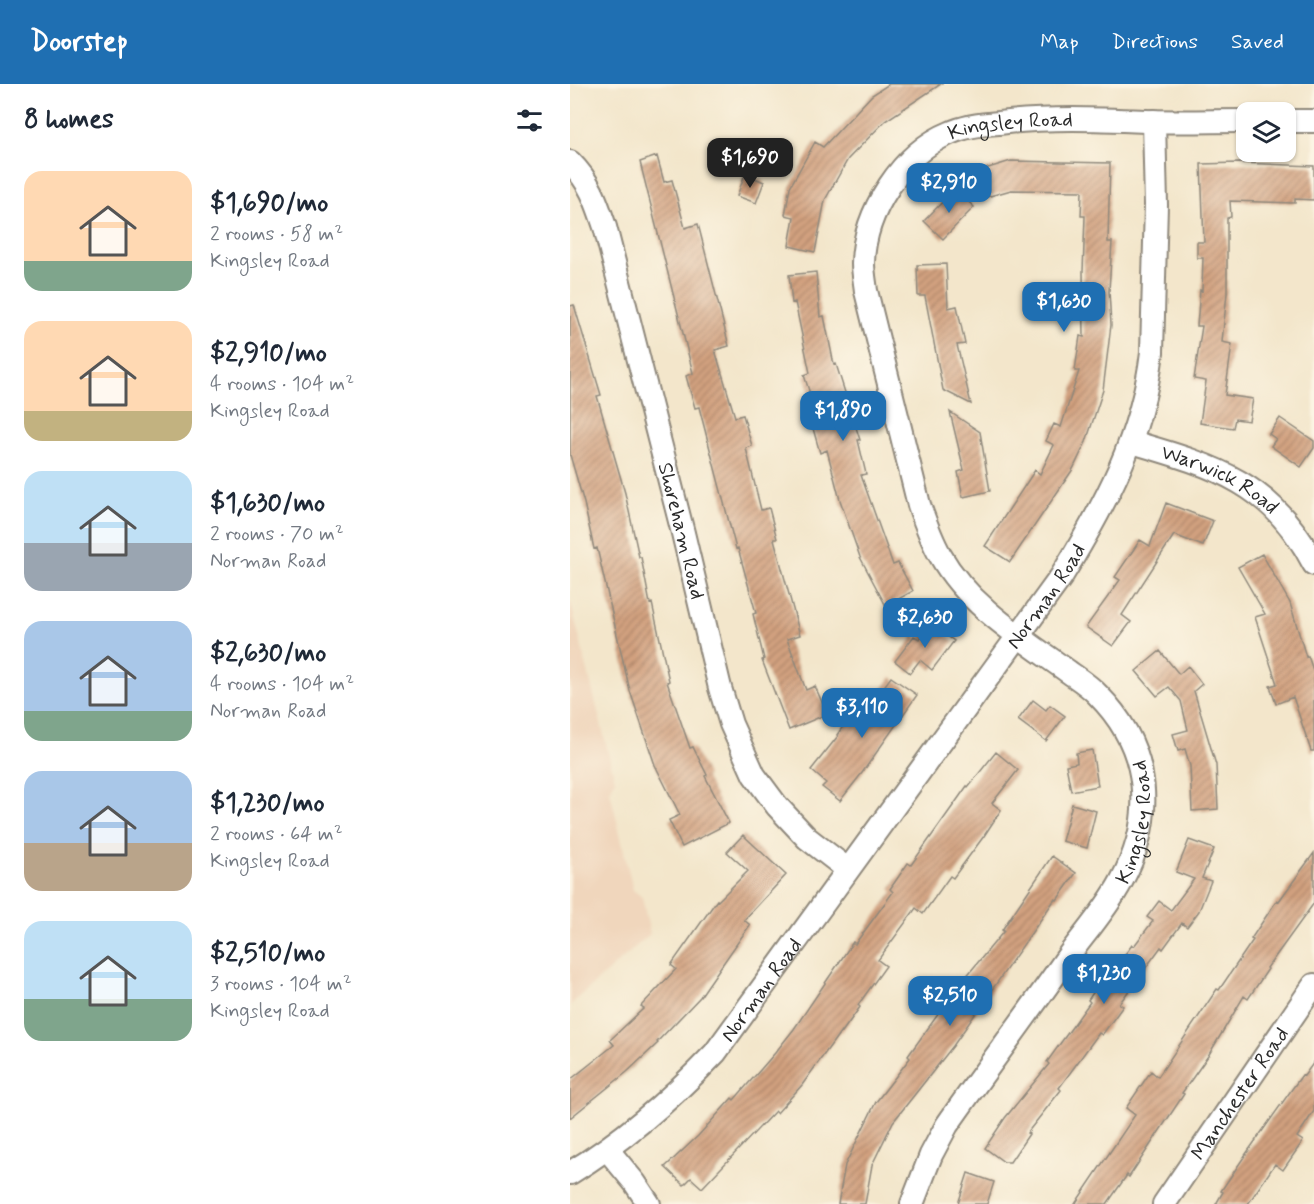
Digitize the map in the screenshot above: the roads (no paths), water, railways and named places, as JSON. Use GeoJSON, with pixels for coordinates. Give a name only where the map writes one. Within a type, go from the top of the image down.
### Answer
{"type":"FeatureCollection","features":[{"type":"Feature","properties":{"kind":"street","name":"Kingsley Road"},"geometry":{"type":"LineString","coordinates":[[912,1204],[931,1155],[947,1125],[1111,899],[1122,880],[1136,847],[1144,813],[1145,790],[1131,743],[1115,714],[1090,687],[990,614],[960,584],[940,556],[919,505],[867,291],[863,264],[870,227],[895,177],[912,157],[934,141],[952,132],[979,125],[1026,120],[1236,121]]}},
{"type":"Feature","properties":{"kind":"street","name":"Norman Road"},"geometry":{"type":"LineString","coordinates":[[570,1173],[607,1149],[669,1098],[714,1053],[1061,577],[1089,532],[1115,484],[1132,442],[1149,375],[1152,351],[1156,205],[1154,121]]}},
{"type":"Feature","properties":{"kind":"street"},"geometry":{"type":"LineString","coordinates":[[1296,121],[1314,121]]}},
{"type":"Feature","properties":{"kind":"street","name":"Shoreham Road"},"geometry":{"type":"LineString","coordinates":[[570,162],[582,174],[597,200],[605,227],[720,688],[731,724],[754,775],[777,806],[807,838],[847,869]]}},
{"type":"Feature","properties":{"kind":"street","name":"Warwick Road"},"geometry":{"type":"LineString","coordinates":[[1132,442],[1194,460],[1250,487],[1270,503],[1288,523],[1314,564]]}},
{"type":"Feature","properties":{"kind":"street","name":"Manchester Road"},"geometry":{"type":"LineString","coordinates":[[1164,1204],[1314,985]]}},
{"type":"Feature","properties":{"kind":"street"},"geometry":{"type":"LineString","coordinates":[[607,1149],[649,1204]]}}]}
